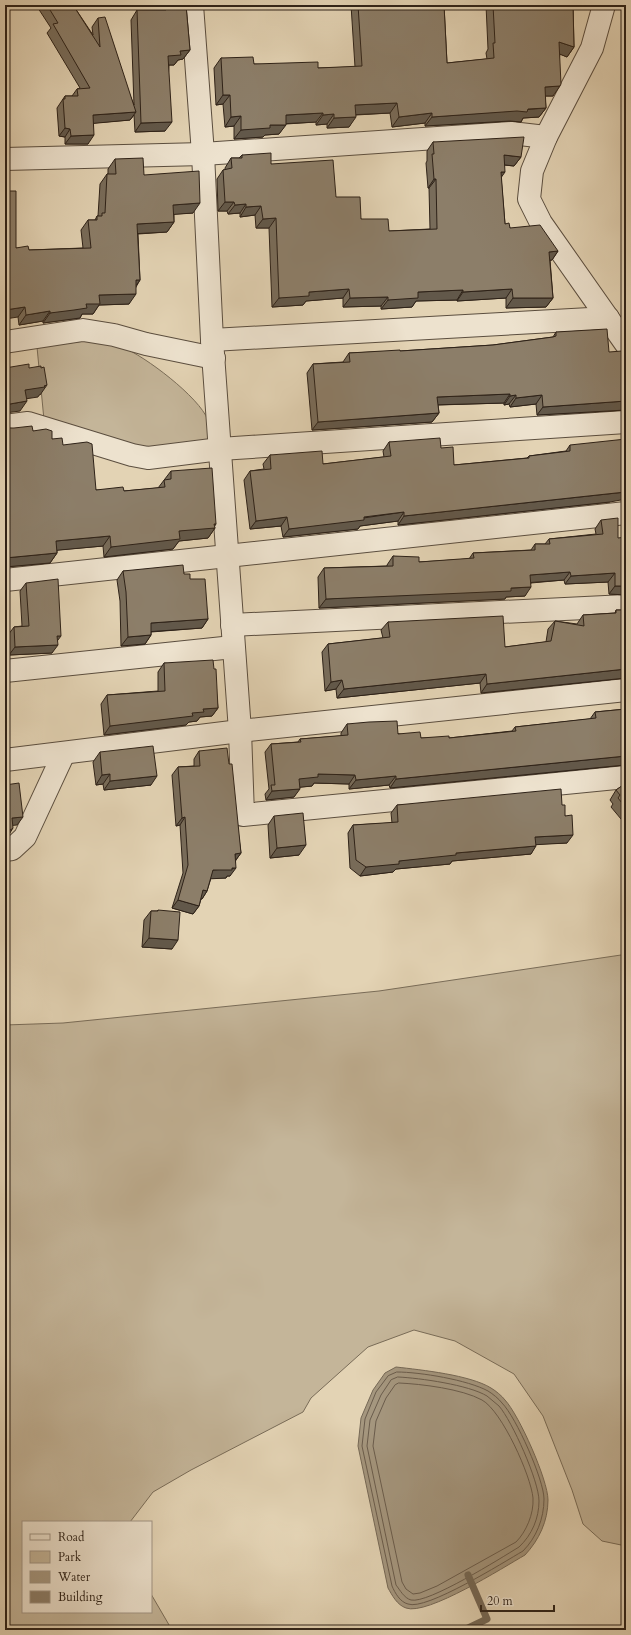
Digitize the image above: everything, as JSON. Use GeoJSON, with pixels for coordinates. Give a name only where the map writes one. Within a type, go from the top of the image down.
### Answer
{"type":"FeatureCollection","features":[{"type":"Feature","properties":{"kind":"street"},"geometry":{"type":"LineString","coordinates":[[192,5],[203,154],[226,556],[240,731],[243,815],[626,777]]}},
{"type":"Feature","properties":{"kind":"street"},"geometry":{"type":"LineString","coordinates":[[604,5],[592,48],[546,137],[532,170],[529,199],[541,222],[626,344]]}},
{"type":"Feature","properties":{"kind":"street"},"geometry":{"type":"LineString","coordinates":[[5,159],[203,154],[511,133],[546,137]]}},
{"type":"Feature","properties":{"kind":"street"},"geometry":{"type":"LineString","coordinates":[[5,342],[83,330],[114,335],[146,344],[213,349],[608,318]]}},
{"type":"Feature","properties":{"kind":"street"},"geometry":{"type":"LineString","coordinates":[[5,426],[28,423],[132,455],[148,458],[220,449],[626,422]]}},
{"type":"Feature","properties":{"kind":"street"},"geometry":{"type":"LineString","coordinates":[[5,580],[626,513]]}},
{"type":"Feature","properties":{"kind":"street"},"geometry":{"type":"LineString","coordinates":[[232,625],[626,606]]}},
{"type":"Feature","properties":{"kind":"street"},"geometry":{"type":"LineString","coordinates":[[5,671],[233,647]]}},
{"type":"Feature","properties":{"kind":"street"},"geometry":{"type":"LineString","coordinates":[[5,760],[240,731],[626,690]]}},
{"type":"Feature","properties":{"kind":"street"},"geometry":{"type":"LineString","coordinates":[[5,850],[12,849],[25,837],[64,753]]}},
{"type":"Feature","properties":{"kind":"green space"},"geometry":{"type":"Polygon","coordinates":[[[85,341],[122,347],[144,359],[170,378],[194,400],[203,411],[209,422],[210,442],[147,450],[44,420],[37,347],[85,341]]]}},
{"type":"Feature","properties":{"kind":"green space"},"geometry":{"type":"Polygon","coordinates":[[[626,952],[626,1546],[602,1541],[583,1524],[572,1490],[543,1416],[514,1374],[455,1341],[414,1330],[368,1347],[311,1398],[303,1412],[191,1470],[153,1492],[131,1521],[22,1521],[22,1613],[152,1613],[152,1596],[172,1630],[5,1630],[5,1025],[63,1023],[379,991],[621,955],[626,952]]]}},
{"type":"Feature","properties":{"kind":"water"},"geometry":{"type":"Polygon","coordinates":[[[396,1367],[459,1376],[482,1383],[504,1398],[518,1419],[532,1448],[547,1491],[548,1500],[548,1508],[542,1530],[525,1555],[466,1589],[430,1605],[416,1609],[406,1608],[400,1605],[395,1600],[388,1588],[358,1446],[361,1418],[373,1390],[385,1373],[396,1367]]]}},
{"type":"Feature","properties":{"kind":"building"},"geometry":{"type":"Polygon","coordinates":[[[47,5],[73,5],[100,47],[98,18],[105,17],[136,112],[93,115],[94,135],[71,136],[70,129],[65,128],[63,99],[65,99],[65,96],[78,96],[77,89],[90,88],[53,24],[58,23],[47,5]]]}},
{"type":"Feature","properties":{"kind":"building"},"geometry":{"type":"Polygon","coordinates":[[[165,5],[186,5],[190,50],[180,51],[181,55],[168,56],[172,122],[141,123],[137,10],[166,10],[165,5]]]}},
{"type":"Feature","properties":{"kind":"building"},"geometry":{"type":"Polygon","coordinates":[[[358,5],[444,5],[447,63],[494,58],[493,43],[495,43],[493,5],[573,5],[574,47],[559,42],[561,84],[560,86],[545,87],[546,108],[528,109],[527,112],[517,111],[432,117],[432,113],[399,117],[397,103],[355,105],[356,117],[334,118],[334,114],[323,115],[323,113],[286,115],[286,125],[270,125],[270,128],[241,130],[241,116],[231,117],[230,95],[223,95],[221,58],[253,57],[254,64],[318,62],[318,68],[362,66],[358,5]]]}},
{"type":"Feature","properties":{"kind":"building"},"geometry":{"type":"Polygon","coordinates":[[[524,137],[521,157],[504,155],[505,172],[501,172],[505,224],[509,223],[510,228],[540,225],[558,251],[549,252],[553,298],[513,298],[512,289],[463,292],[463,290],[418,292],[418,298],[388,300],[388,297],[350,298],[349,289],[309,292],[309,296],[279,298],[276,218],[263,219],[261,206],[246,207],[246,204],[235,205],[234,202],[225,202],[223,170],[232,168],[231,158],[242,158],[242,155],[271,153],[271,164],[333,160],[336,197],[360,197],[361,219],[388,219],[389,231],[437,229],[436,179],[434,179],[432,154],[434,154],[433,142],[524,137]]]}},
{"type":"Feature","properties":{"kind":"building"},"geometry":{"type":"Polygon","coordinates":[[[143,158],[144,175],[199,171],[200,203],[173,205],[174,222],[137,224],[140,280],[136,280],[136,294],[99,295],[100,304],[86,304],[87,308],[50,313],[50,311],[26,315],[25,307],[5,310],[5,191],[16,191],[16,248],[28,246],[29,250],[91,248],[88,220],[97,220],[97,216],[102,216],[102,213],[105,213],[107,174],[116,174],[115,159],[143,158]]]}},
{"type":"Feature","properties":{"kind":"building"},"geometry":{"type":"Polygon","coordinates":[[[607,329],[609,352],[622,351],[626,401],[543,407],[542,395],[516,398],[516,395],[510,396],[510,394],[437,397],[439,413],[318,422],[313,364],[350,362],[349,353],[493,345],[553,337],[556,336],[556,332],[607,329]]]}},
{"type":"Feature","properties":{"kind":"building"},"geometry":{"type":"Polygon","coordinates":[[[29,364],[29,368],[44,367],[47,385],[44,386],[45,387],[25,390],[27,401],[5,406],[5,368],[29,364]]]}},
{"type":"Feature","properties":{"kind":"building"},"geometry":{"type":"Polygon","coordinates":[[[5,426],[8,428],[14,428],[32,426],[33,431],[46,429],[52,431],[52,439],[62,438],[63,445],[87,442],[92,444],[96,490],[123,487],[124,491],[165,487],[164,480],[171,479],[171,471],[212,468],[215,528],[179,531],[180,539],[111,547],[110,536],[56,541],[57,553],[5,558],[5,426]]]}},
{"type":"Feature","properties":{"kind":"building"},"geometry":{"type":"Polygon","coordinates":[[[440,438],[441,448],[453,447],[454,465],[529,458],[529,456],[570,451],[570,445],[626,439],[626,492],[404,516],[404,512],[364,517],[364,520],[289,529],[287,517],[256,521],[250,471],[271,469],[270,455],[322,451],[323,464],[391,456],[389,442],[440,438]]]}},
{"type":"Feature","properties":{"kind":"building"},"geometry":{"type":"Polygon","coordinates":[[[618,518],[618,538],[626,537],[626,586],[615,586],[615,573],[571,576],[570,572],[530,575],[531,587],[511,588],[511,591],[326,599],[324,568],[393,566],[393,556],[419,557],[419,562],[474,558],[473,553],[535,550],[535,544],[550,544],[549,539],[603,534],[601,520],[618,518]]]}},
{"type":"Feature","properties":{"kind":"building"},"geometry":{"type":"Polygon","coordinates":[[[183,565],[184,574],[190,574],[190,579],[205,579],[208,619],[151,623],[151,635],[128,637],[126,592],[123,571],[183,565]]]}},
{"type":"Feature","properties":{"kind":"building"},"geometry":{"type":"Polygon","coordinates":[[[58,579],[61,636],[57,636],[58,645],[15,647],[14,627],[29,626],[26,583],[58,579]]]}},
{"type":"Feature","properties":{"kind":"building"},"geometry":{"type":"Polygon","coordinates":[[[616,610],[626,610],[626,669],[487,684],[486,674],[344,689],[342,680],[331,682],[328,644],[390,637],[388,622],[503,616],[505,647],[551,641],[555,621],[584,626],[583,615],[616,613],[616,610]]]}},
{"type":"Feature","properties":{"kind":"building"},"geometry":{"type":"Polygon","coordinates":[[[213,660],[214,669],[216,669],[218,708],[203,709],[204,712],[192,713],[193,716],[110,726],[107,695],[165,691],[164,663],[213,660]]]}},
{"type":"Feature","properties":{"kind":"building"},"geometry":{"type":"Polygon","coordinates":[[[626,709],[626,745],[623,746],[626,749],[626,756],[396,779],[396,776],[356,780],[355,775],[318,774],[318,777],[299,779],[300,789],[272,791],[271,785],[275,785],[271,744],[301,742],[300,739],[348,735],[347,724],[397,721],[398,734],[420,732],[421,738],[449,736],[449,738],[516,731],[515,727],[596,718],[595,712],[626,709]]]}},
{"type":"Feature","properties":{"kind":"building"},"geometry":{"type":"Polygon","coordinates":[[[153,746],[157,776],[110,781],[110,774],[102,775],[100,752],[153,746]]]}},
{"type":"Feature","properties":{"kind":"building"},"geometry":{"type":"Polygon","coordinates":[[[227,748],[229,764],[232,764],[241,853],[235,854],[236,868],[232,868],[232,870],[213,870],[207,891],[203,890],[199,906],[178,900],[188,865],[185,817],[182,818],[178,767],[200,766],[199,751],[227,748]]]}},
{"type":"Feature","properties":{"kind":"building"},"geometry":{"type":"Polygon","coordinates":[[[19,783],[23,817],[12,818],[13,828],[5,832],[5,785],[19,783]]]}},
{"type":"Feature","properties":{"kind":"building"},"geometry":{"type":"Polygon","coordinates":[[[626,783],[626,808],[618,798],[620,795],[616,790],[626,783]]]}},
{"type":"Feature","properties":{"kind":"building"},"geometry":{"type":"Polygon","coordinates":[[[561,789],[562,805],[565,805],[565,816],[572,815],[573,835],[535,837],[536,846],[456,853],[456,855],[399,861],[399,864],[366,867],[356,860],[353,825],[398,822],[397,805],[561,789]]]}},
{"type":"Feature","properties":{"kind":"building"},"geometry":{"type":"Polygon","coordinates":[[[303,813],[306,845],[277,848],[274,816],[303,813]]]}},
{"type":"Feature","properties":{"kind":"building"},"geometry":{"type":"Polygon","coordinates":[[[158,910],[180,912],[178,940],[149,938],[151,911],[158,910]]]}},
{"type":"Feature","properties":{"kind":"waterway"},"geometry":{"type":"LineString","coordinates":[[464,1630],[487,1619],[468,1575]]}}]}
